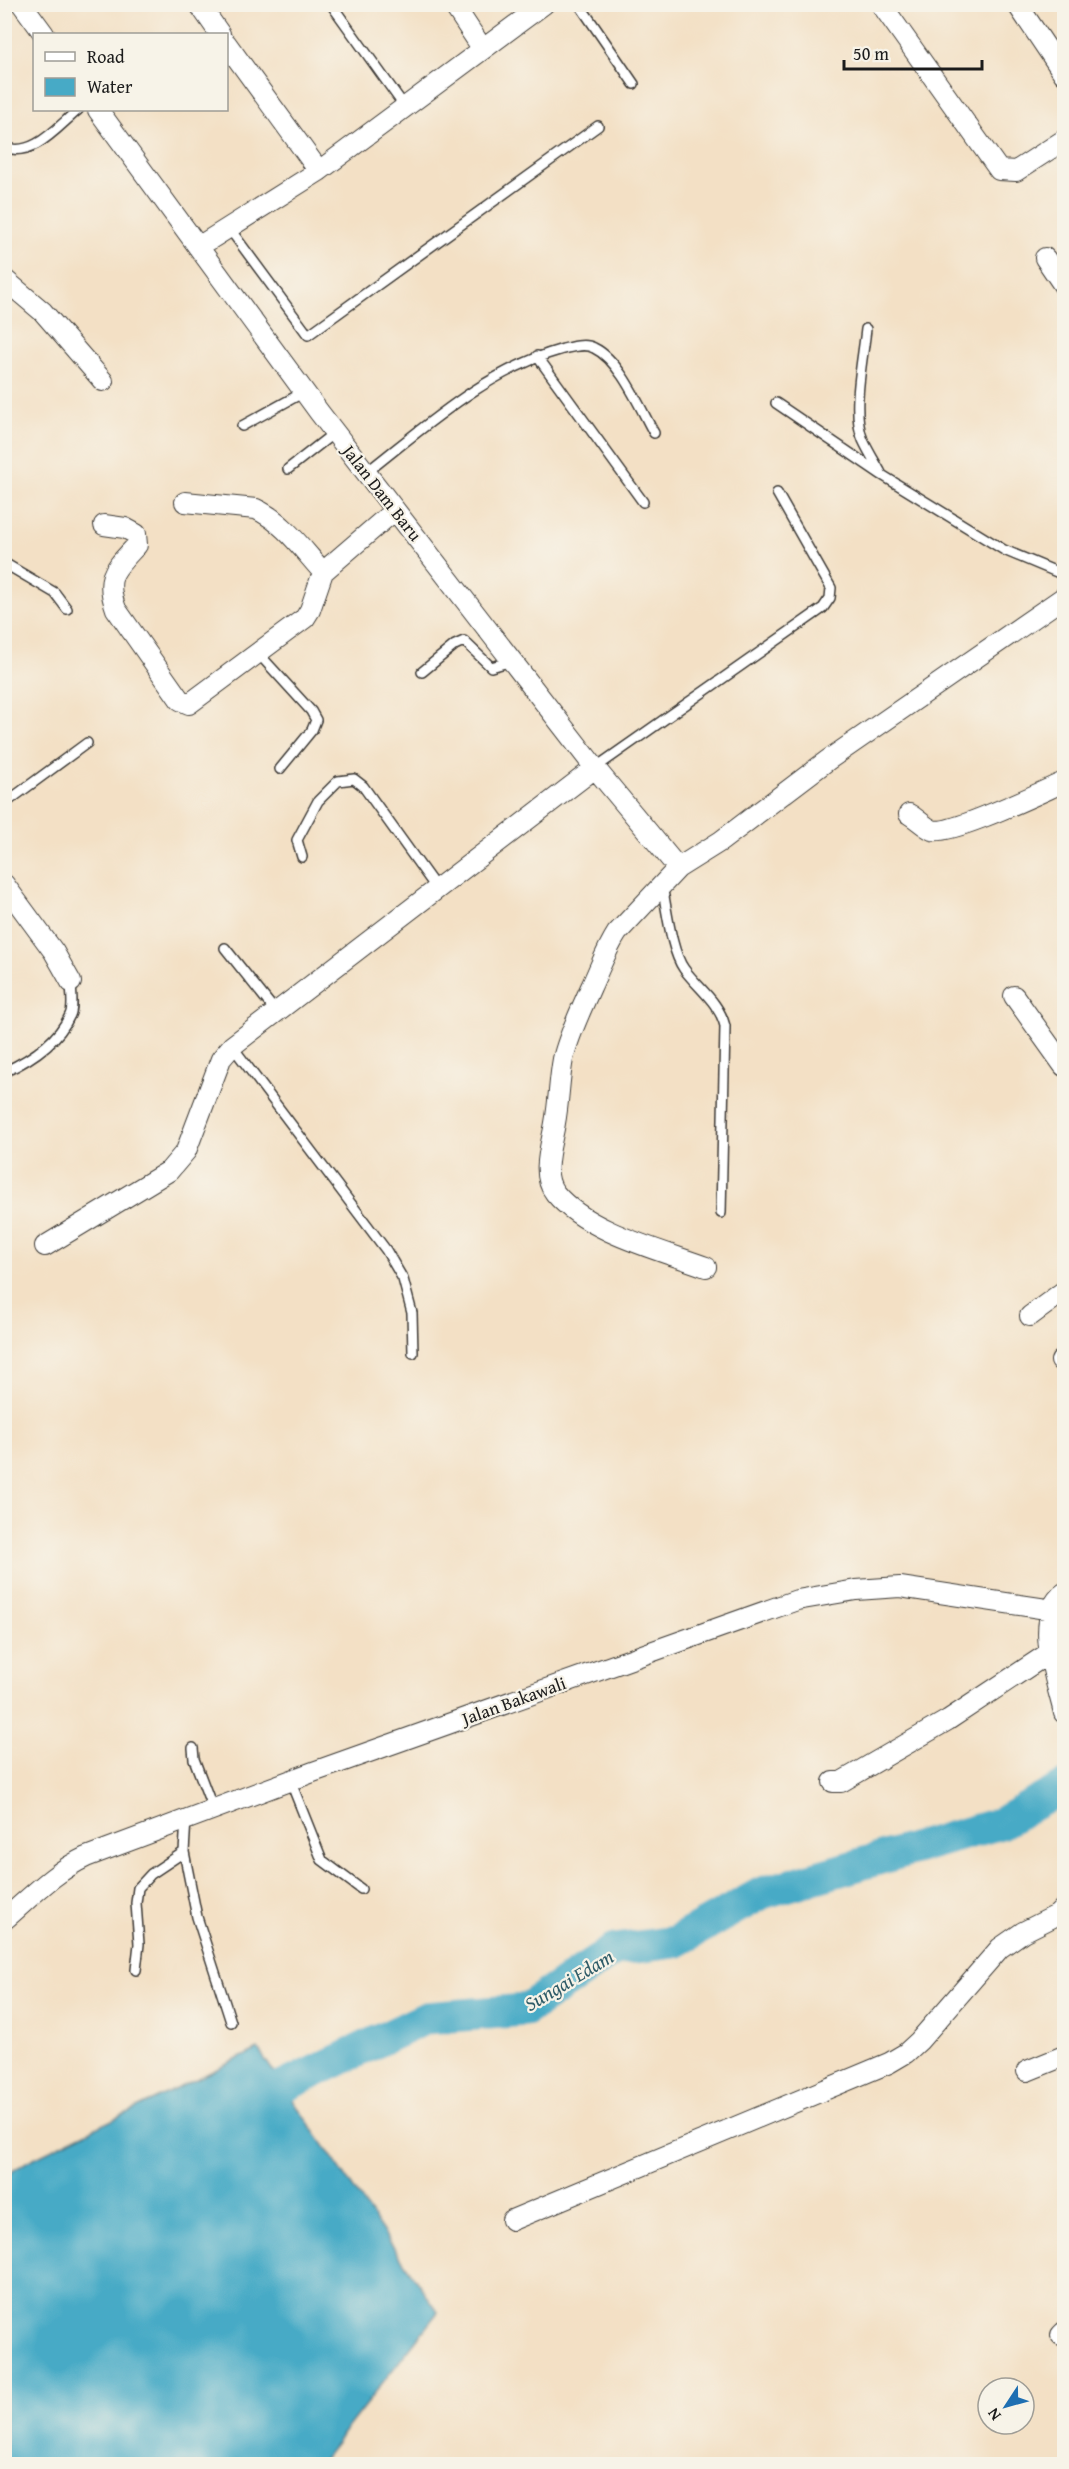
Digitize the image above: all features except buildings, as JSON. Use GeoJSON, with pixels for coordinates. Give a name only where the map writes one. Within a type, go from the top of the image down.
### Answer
{"type":"FeatureCollection","features":[{"type":"Feature","properties":{"kind":"street"},"geometry":{"type":"LineString","coordinates":[[22,4],[43,33]]}},
{"type":"Feature","properties":{"kind":"street"},"geometry":{"type":"LineString","coordinates":[[199,4],[219,33]]}},
{"type":"Feature","properties":{"kind":"street"},"geometry":{"type":"LineString","coordinates":[[453,4],[482,48]]}},
{"type":"Feature","properties":{"kind":"street"},"geometry":{"type":"LineString","coordinates":[[198,247],[319,171],[544,4]]}},
{"type":"Feature","properties":{"kind":"street"},"geometry":{"type":"LineString","coordinates":[[881,4],[999,170],[1016,171],[1065,140]]}},
{"type":"Feature","properties":{"kind":"street"},"geometry":{"type":"LineString","coordinates":[[1017,4],[1065,74]]}},
{"type":"Feature","properties":{"kind":"street"},"geometry":{"type":"LineString","coordinates":[[228,46],[319,171]]}},
{"type":"Feature","properties":{"kind":"street","name":"Jalan Dam Baru"},"geometry":{"type":"LineString","coordinates":[[99,111],[334,433],[367,472],[595,768],[678,868]]}},
{"type":"Feature","properties":{"kind":"street"},"geometry":{"type":"LineString","coordinates":[[1045,258],[1065,286]]}},
{"type":"Feature","properties":{"kind":"street"},"geometry":{"type":"LineString","coordinates":[[4,279],[43,312],[103,381]]}},
{"type":"Feature","properties":{"kind":"street"},"geometry":{"type":"LineString","coordinates":[[184,502],[256,509],[264,513],[277,522],[323,572]]}},
{"type":"Feature","properties":{"kind":"street"},"geometry":{"type":"LineString","coordinates":[[104,525],[124,528],[136,534],[136,545],[111,573],[110,593],[116,609],[180,700],[189,704],[305,618],[323,572],[395,510]]}},
{"type":"Feature","properties":{"kind":"street"},"geometry":{"type":"LineString","coordinates":[[705,1267],[632,1240],[576,1214],[554,1191],[548,1171],[550,1142],[556,1116],[563,1058],[579,1013],[609,945],[617,933],[678,868],[721,841],[828,760],[1065,597]]}},
{"type":"Feature","properties":{"kind":"street"},"geometry":{"type":"LineString","coordinates":[[45,1246],[169,1171],[186,1151],[221,1059],[232,1046],[595,768]]}},
{"type":"Feature","properties":{"kind":"street"},"geometry":{"type":"LineString","coordinates":[[909,814],[932,830],[942,830],[976,819],[1065,782]]}},
{"type":"Feature","properties":{"kind":"street"},"geometry":{"type":"LineString","coordinates":[[4,884],[54,952],[71,982]]}},
{"type":"Feature","properties":{"kind":"street"},"geometry":{"type":"LineString","coordinates":[[1014,996],[1065,1066]]}},
{"type":"Feature","properties":{"kind":"street"},"geometry":{"type":"LineString","coordinates":[[1030,1316],[1065,1291]]}},
{"type":"Feature","properties":{"kind":"street","name":"Jalan Bakawali"},"geometry":{"type":"LineString","coordinates":[[4,1920],[38,1888],[69,1865],[290,1780],[797,1600],[856,1590],[900,1587],[1053,1610]]}},
{"type":"Feature","properties":{"kind":"street"},"geometry":{"type":"LineString","coordinates":[[1065,1593],[1059,1596],[1048,1625],[1049,1653],[1065,1713]]}},
{"type":"Feature","properties":{"kind":"street"},"geometry":{"type":"LineString","coordinates":[[833,1782],[842,1782],[948,1720],[1049,1653]]}},
{"type":"Feature","properties":{"kind":"street"},"geometry":{"type":"LineString","coordinates":[[512,2220],[889,2063],[906,2053],[919,2041],[1000,1948],[1065,1908]]}},
{"type":"Feature","properties":{"kind":"street"},"geometry":{"type":"LineString","coordinates":[[1027,2071],[1065,2056]]}},
{"type":"Feature","properties":{"kind":"lane"},"geometry":{"type":"LineString","coordinates":[[330,4],[405,107]]}},
{"type":"Feature","properties":{"kind":"lane"},"geometry":{"type":"LineString","coordinates":[[579,4],[634,84]]}},
{"type":"Feature","properties":{"kind":"lane"},"geometry":{"type":"LineString","coordinates":[[4,147],[13,151],[30,149],[77,111]]}},
{"type":"Feature","properties":{"kind":"lane"},"geometry":{"type":"LineString","coordinates":[[229,228],[308,335],[598,126]]}},
{"type":"Feature","properties":{"kind":"lane"},"geometry":{"type":"LineString","coordinates":[[866,328],[858,408],[862,439],[882,475]]}},
{"type":"Feature","properties":{"kind":"lane"},"geometry":{"type":"LineString","coordinates":[[367,472],[444,411],[495,376],[537,356],[574,346],[593,347],[613,362],[654,432]]}},
{"type":"Feature","properties":{"kind":"lane"},"geometry":{"type":"LineString","coordinates":[[537,356],[643,502]]}},
{"type":"Feature","properties":{"kind":"lane"},"geometry":{"type":"LineString","coordinates":[[242,426],[304,392]]}},
{"type":"Feature","properties":{"kind":"lane"},"geometry":{"type":"LineString","coordinates":[[776,403],[882,475],[1004,550],[1065,575]]}},
{"type":"Feature","properties":{"kind":"lane"},"geometry":{"type":"LineString","coordinates":[[288,469],[334,433]]}},
{"type":"Feature","properties":{"kind":"lane"},"geometry":{"type":"LineString","coordinates":[[595,768],[823,608],[830,598],[831,588],[777,493]]}},
{"type":"Feature","properties":{"kind":"lane"},"geometry":{"type":"LineString","coordinates":[[4,563],[55,593],[67,609]]}},
{"type":"Feature","properties":{"kind":"lane"},"geometry":{"type":"LineString","coordinates":[[422,672],[455,645],[464,641],[490,667],[512,661]]}},
{"type":"Feature","properties":{"kind":"lane"},"geometry":{"type":"LineString","coordinates":[[258,653],[311,711],[316,720],[312,730],[280,769]]}},
{"type":"Feature","properties":{"kind":"lane"},"geometry":{"type":"LineString","coordinates":[[4,804],[87,743]]}},
{"type":"Feature","properties":{"kind":"lane"},"geometry":{"type":"LineString","coordinates":[[302,857],[297,840],[318,801],[338,782],[354,778],[363,786],[437,889]]}},
{"type":"Feature","properties":{"kind":"lane"},"geometry":{"type":"LineString","coordinates":[[661,884],[676,950],[683,968],[699,984],[723,1017],[725,1026],[721,1213]]}},
{"type":"Feature","properties":{"kind":"lane"},"geometry":{"type":"LineString","coordinates":[[225,948],[276,1012]]}},
{"type":"Feature","properties":{"kind":"lane"},"geometry":{"type":"LineString","coordinates":[[4,1072],[33,1056],[52,1042],[71,1013],[71,982]]}},
{"type":"Feature","properties":{"kind":"lane"},"geometry":{"type":"LineString","coordinates":[[232,1046],[386,1250],[403,1279],[412,1313],[413,1353]]}},
{"type":"Feature","properties":{"kind":"lane"},"geometry":{"type":"LineString","coordinates":[[193,1748],[194,1760],[213,1809]]}},
{"type":"Feature","properties":{"kind":"lane"},"geometry":{"type":"LineString","coordinates":[[290,1780],[322,1860],[361,1889]]}},
{"type":"Feature","properties":{"kind":"lane"},"geometry":{"type":"LineString","coordinates":[[186,1819],[184,1851],[197,1917],[231,2022]]}},
{"type":"Feature","properties":{"kind":"lane"},"geometry":{"type":"LineString","coordinates":[[136,1970],[139,1944],[136,1903],[138,1888],[151,1874],[184,1851]]}},
{"type":"Feature","properties":{"kind":"water"},"geometry":{"type":"Polygon","coordinates":[[[258,2049],[438,2312],[319,2464],[5,2464],[5,2176],[28,2161],[258,2049]]]}},
{"type":"Feature","properties":{"kind":"waterway","name":"Sungai Edam"},"geometry":{"type":"LineString","coordinates":[[243,2104],[426,2018],[525,2010],[614,1950],[675,1942],[762,1893],[1001,1823],[1064,1787]]}}]}
